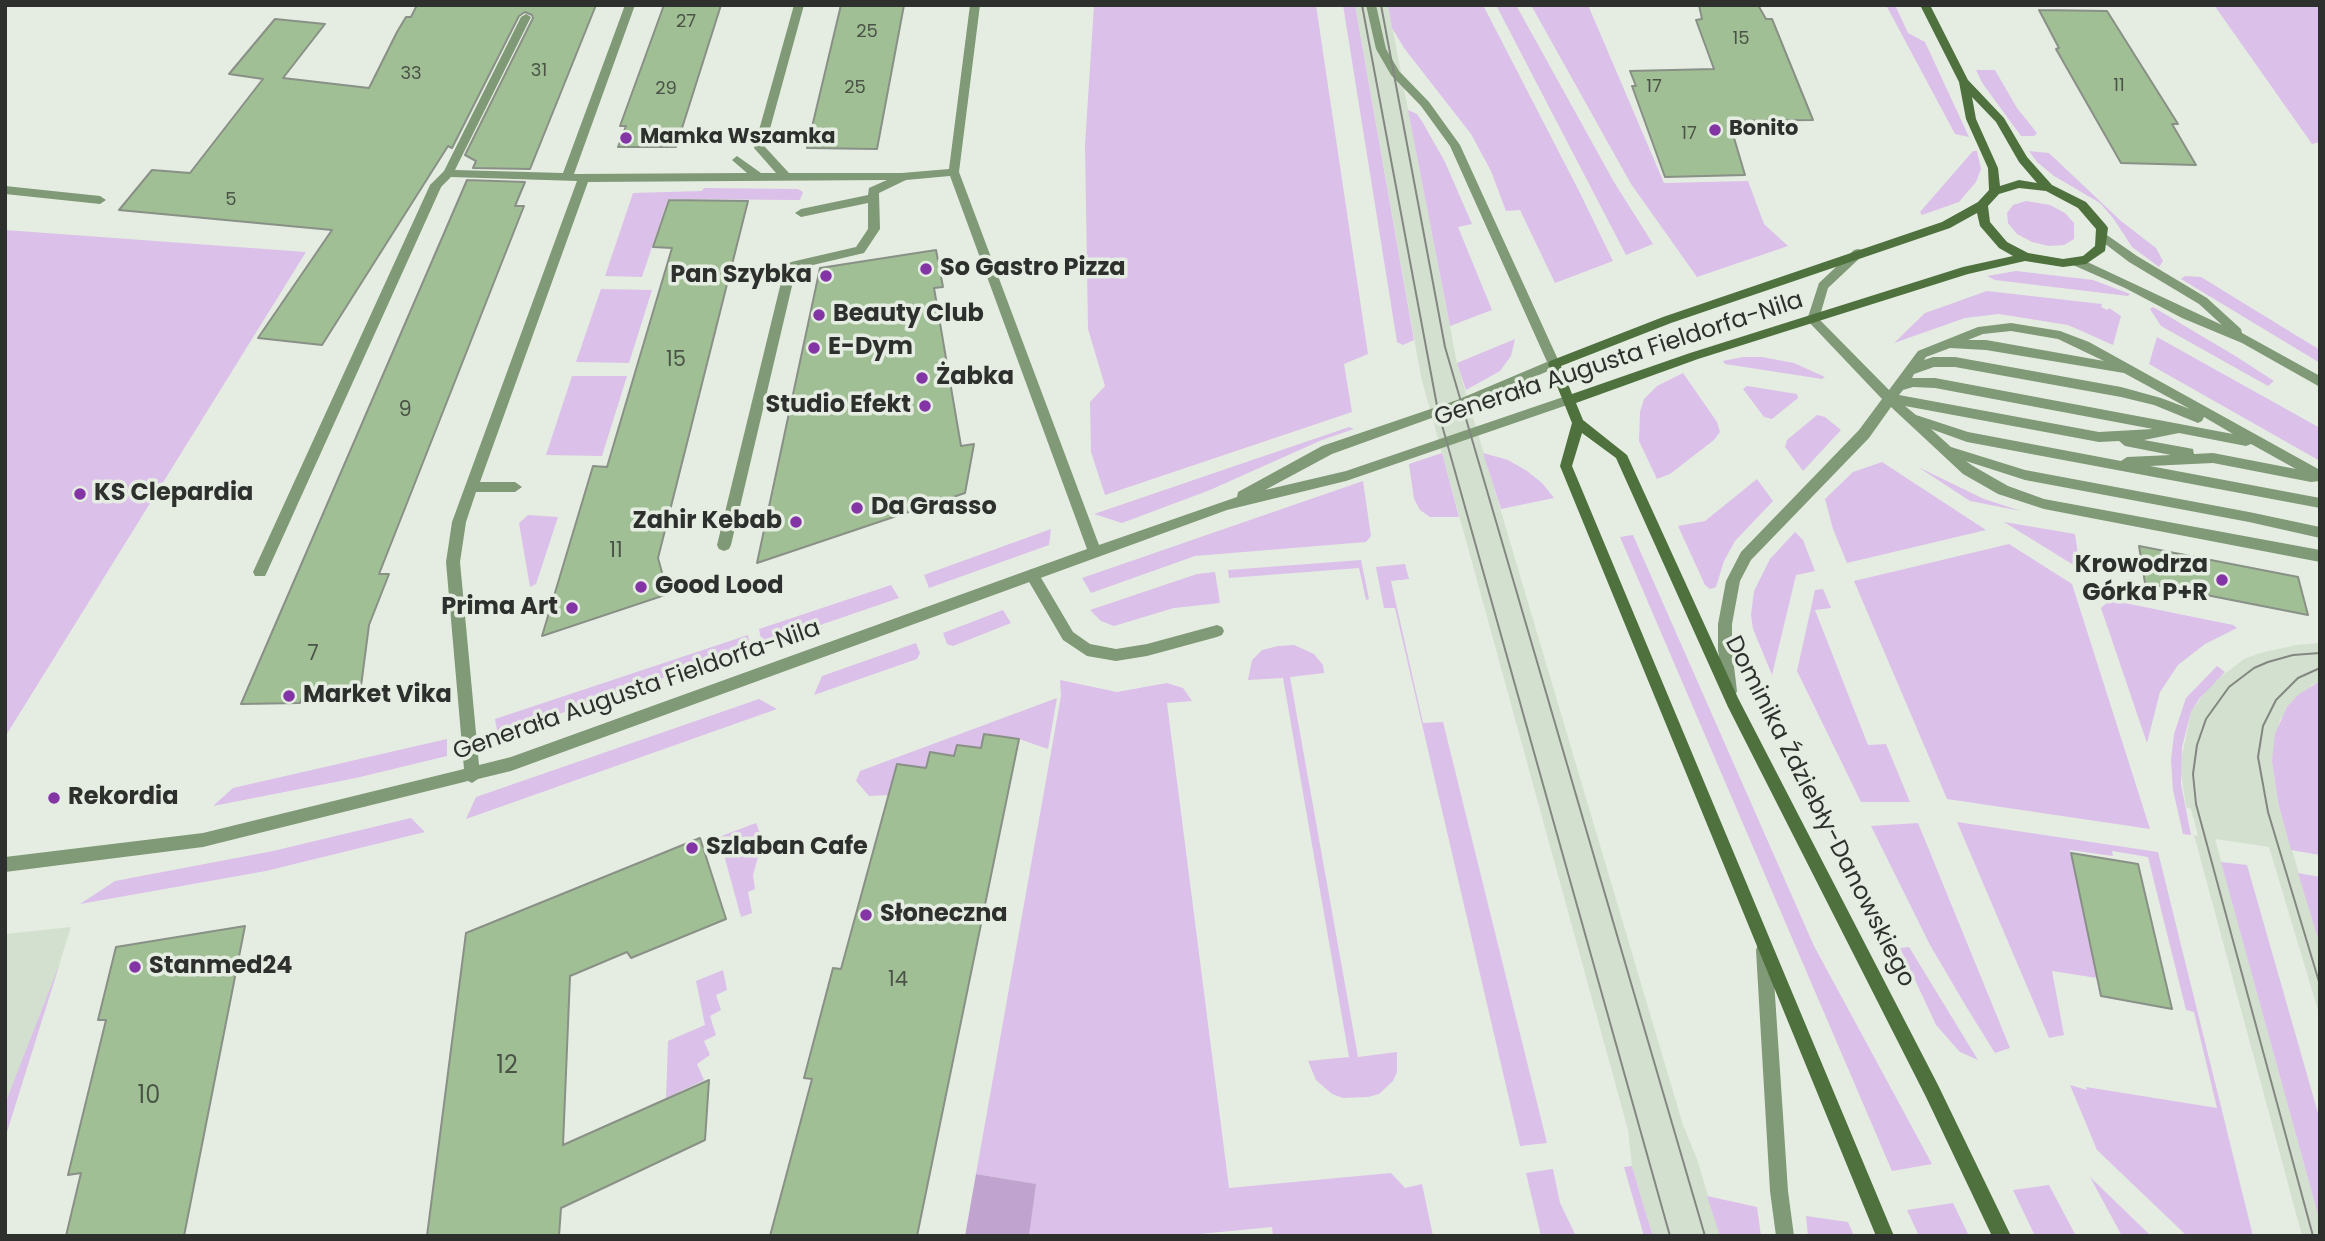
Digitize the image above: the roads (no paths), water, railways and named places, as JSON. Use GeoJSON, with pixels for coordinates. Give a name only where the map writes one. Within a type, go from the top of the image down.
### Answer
{"type":"FeatureCollection","features":[{"type":"Feature","properties":{"kind":"street"},"geometry":{"type":"LineString","coordinates":[[567,177],[630,5]]}},
{"type":"Feature","properties":{"kind":"street"},"geometry":{"type":"LineString","coordinates":[[786,177],[759,148],[799,5]]}},
{"type":"Feature","properties":{"kind":"street"},"geometry":{"type":"LineString","coordinates":[[975,5],[954,172],[1095,552]]}},
{"type":"Feature","properties":{"kind":"street"},"geometry":{"type":"LineString","coordinates":[[1371,5],[1381,49],[1395,73],[1425,104],[1455,145],[1554,364],[1578,423],[1566,466],[1764,950],[1885,1236]]}},
{"type":"Feature","properties":{"kind":"street"},"geometry":{"type":"LineString","coordinates":[[1924,5],[1964,82],[2000,120],[2023,159],[2048,188]]}},
{"type":"Feature","properties":{"kind":"street"},"geometry":{"type":"LineString","coordinates":[[260,572],[436,185],[448,173],[526,17]]}},
{"type":"Feature","properties":{"kind":"street"},"geometry":{"type":"LineString","coordinates":[[1964,82],[1971,119],[1993,168],[1995,191]]}},
{"type":"Feature","properties":{"kind":"street"},"geometry":{"type":"LineString","coordinates":[[737,160],[759,177]]}},
{"type":"Feature","properties":{"kind":"street"},"geometry":{"type":"LineString","coordinates":[[448,173],[584,178],[904,176],[954,172]]}},
{"type":"Feature","properties":{"kind":"street"},"geometry":{"type":"LineString","coordinates":[[724,545],[791,266],[860,250],[874,229],[873,191],[904,176]]}},
{"type":"Feature","properties":{"kind":"street"},"geometry":{"type":"LineString","coordinates":[[472,776],[453,562],[459,522],[584,178]]}},
{"type":"Feature","properties":{"kind":"street"},"geometry":{"type":"LineString","coordinates":[[2077,262],[2095,254],[2101,248],[2104,237],[2102,228],[2091,213],[2070,198],[2048,188],[2019,184],[1995,191],[1982,205],[1981,215],[1987,231],[2003,245],[2025,257],[2051,262],[2077,262],[2186,315],[2246,340],[2320,382]]}},
{"type":"Feature","properties":{"kind":"street"},"geometry":{"type":"LineString","coordinates":[[5,190],[100,200]]}},
{"type":"Feature","properties":{"kind":"street"},"geometry":{"type":"LineString","coordinates":[[801,213],[873,198]]}},
{"type":"Feature","properties":{"kind":"street","name":"Generała Augusta Fieldorfa-Nila"},"geometry":{"type":"LineString","coordinates":[[1226,505],[1327,450],[1461,403],[1667,320],[1946,225],[1982,205]]}},
{"type":"Feature","properties":{"kind":"street"},"geometry":{"type":"LineString","coordinates":[[2104,237],[2133,259],[2203,301],[2246,340]]}},
{"type":"Feature","properties":{"kind":"street"},"geometry":{"type":"LineString","coordinates":[[1858,253],[1823,286],[1813,320],[1893,393],[1902,409],[1939,445],[1984,480],[2024,499],[2320,556]]}},
{"type":"Feature","properties":{"kind":"street","name":"Generała Augusta Fieldorfa-Nila"},"geometry":{"type":"LineString","coordinates":[[5,865],[203,840],[472,776],[1226,505],[1346,476],[1813,320],[1992,263],[2025,257]]}},
{"type":"Feature","properties":{"kind":"street"},"geometry":{"type":"LineString","coordinates":[[1733,702],[1727,675],[1725,624],[1733,581],[1738,569],[1756,543],[1864,434],[1922,354],[1936,347],[1982,330],[2011,327],[2067,337],[2320,477]]}},
{"type":"Feature","properties":{"kind":"street"},"geometry":{"type":"LineString","coordinates":[[1936,347],[1978,344],[2132,371]]}},
{"type":"Feature","properties":{"kind":"street"},"geometry":{"type":"LineString","coordinates":[[1907,372],[1933,362],[1955,362],[2121,392],[2157,401],[2272,450]]}},
{"type":"Feature","properties":{"kind":"street"},"geometry":{"type":"LineString","coordinates":[[1893,393],[1913,382],[1935,383],[2200,431],[2272,450]]}},
{"type":"Feature","properties":{"kind":"street"},"geometry":{"type":"LineString","coordinates":[[1893,393],[2099,437],[2320,477]]}},
{"type":"Feature","properties":{"kind":"street"},"geometry":{"type":"LineString","coordinates":[[1902,409],[1953,433],[2320,503]]}},
{"type":"Feature","properties":{"kind":"street","name":"Dominika Ździebły-Danowskiego"},"geometry":{"type":"LineString","coordinates":[[1578,423],[1622,455],[1733,702],[1938,1103],[2002,1236]]}},
{"type":"Feature","properties":{"kind":"street"},"geometry":{"type":"LineString","coordinates":[[2099,437],[2200,431]]}},
{"type":"Feature","properties":{"kind":"street"},"geometry":{"type":"LineString","coordinates":[[1939,445],[1981,462],[2025,475],[2320,533]]}},
{"type":"Feature","properties":{"kind":"street"},"geometry":{"type":"LineString","coordinates":[[2101,462],[2201,457],[2222,459]]}},
{"type":"Feature","properties":{"kind":"street"},"geometry":{"type":"LineString","coordinates":[[472,487],[515,487]]}},
{"type":"Feature","properties":{"kind":"street"},"geometry":{"type":"LineString","coordinates":[[1032,575],[1068,636],[1087,650],[1116,655],[1147,650],[1217,631]]}},
{"type":"Feature","properties":{"kind":"street"},"geometry":{"type":"LineString","coordinates":[[1764,950],[1779,1191],[1785,1236]]}},
{"type":"Feature","properties":{"kind":"tram line"},"geometry":{"type":"LineString","coordinates":[[1362,5],[1438,411],[1670,1236]]}},
{"type":"Feature","properties":{"kind":"tram line"},"geometry":{"type":"LineString","coordinates":[[1381,5],[1445,347],[1705,1236]]}},
{"type":"Feature","properties":{"kind":"tram line"},"geometry":{"type":"LineString","coordinates":[[2313,1236],[2196,804],[2193,774],[2197,745],[2206,719],[2229,687],[2254,668],[2268,662],[2293,655],[2320,653]]}},
{"type":"Feature","properties":{"kind":"tram line"},"geometry":{"type":"LineString","coordinates":[[2320,668],[2298,678],[2276,700],[2263,726],[2258,757],[2268,812],[2320,985]]}},
{"type":"Feature","properties":{"kind":"place","name":"Bonito"},"geometry":{"type":"Point","coordinates":[1715,130]}},
{"type":"Feature","properties":{"kind":"place","name":"Mamka Wszamka"},"geometry":{"type":"Point","coordinates":[626,138]}},
{"type":"Feature","properties":{"kind":"place","name":"So Gastro Pizza"},"geometry":{"type":"Point","coordinates":[926,269]}},
{"type":"Feature","properties":{"kind":"place","name":"Pan Szybka"},"geometry":{"type":"Point","coordinates":[826,276]}},
{"type":"Feature","properties":{"kind":"place","name":"Beauty Club"},"geometry":{"type":"Point","coordinates":[819,315]}},
{"type":"Feature","properties":{"kind":"place","name":"E-Dym"},"geometry":{"type":"Point","coordinates":[814,348]}},
{"type":"Feature","properties":{"kind":"place","name":"Żabka"},"geometry":{"type":"Point","coordinates":[922,378]}},
{"type":"Feature","properties":{"kind":"place","name":"Studio Efekt"},"geometry":{"type":"Point","coordinates":[925,406]}},
{"type":"Feature","properties":{"kind":"place","name":"KS Clepardia"},"geometry":{"type":"Point","coordinates":[80,494]}},
{"type":"Feature","properties":{"kind":"place","name":"Da Grasso"},"geometry":{"type":"Point","coordinates":[857,508]}},
{"type":"Feature","properties":{"kind":"place","name":"Zahir Kebab"},"geometry":{"type":"Point","coordinates":[796,522]}},
{"type":"Feature","properties":{"kind":"place","name":"Krowodrza Górka P+R"},"geometry":{"type":"Point","coordinates":[2222,580]}},
{"type":"Feature","properties":{"kind":"place","name":"Good Lood"},"geometry":{"type":"Point","coordinates":[641,587]}},
{"type":"Feature","properties":{"kind":"place","name":"Prima Art"},"geometry":{"type":"Point","coordinates":[572,608]}},
{"type":"Feature","properties":{"kind":"place","name":"Market Vika"},"geometry":{"type":"Point","coordinates":[289,696]}},
{"type":"Feature","properties":{"kind":"place","name":"Rekordia"},"geometry":{"type":"Point","coordinates":[54,798]}},
{"type":"Feature","properties":{"kind":"place","name":"Szlaban Cafe"},"geometry":{"type":"Point","coordinates":[692,848]}},
{"type":"Feature","properties":{"kind":"place","name":"Słoneczna"},"geometry":{"type":"Point","coordinates":[866,915]}},
{"type":"Feature","properties":{"kind":"place","name":"Stanmed24"},"geometry":{"type":"Point","coordinates":[135,967]}}]}
